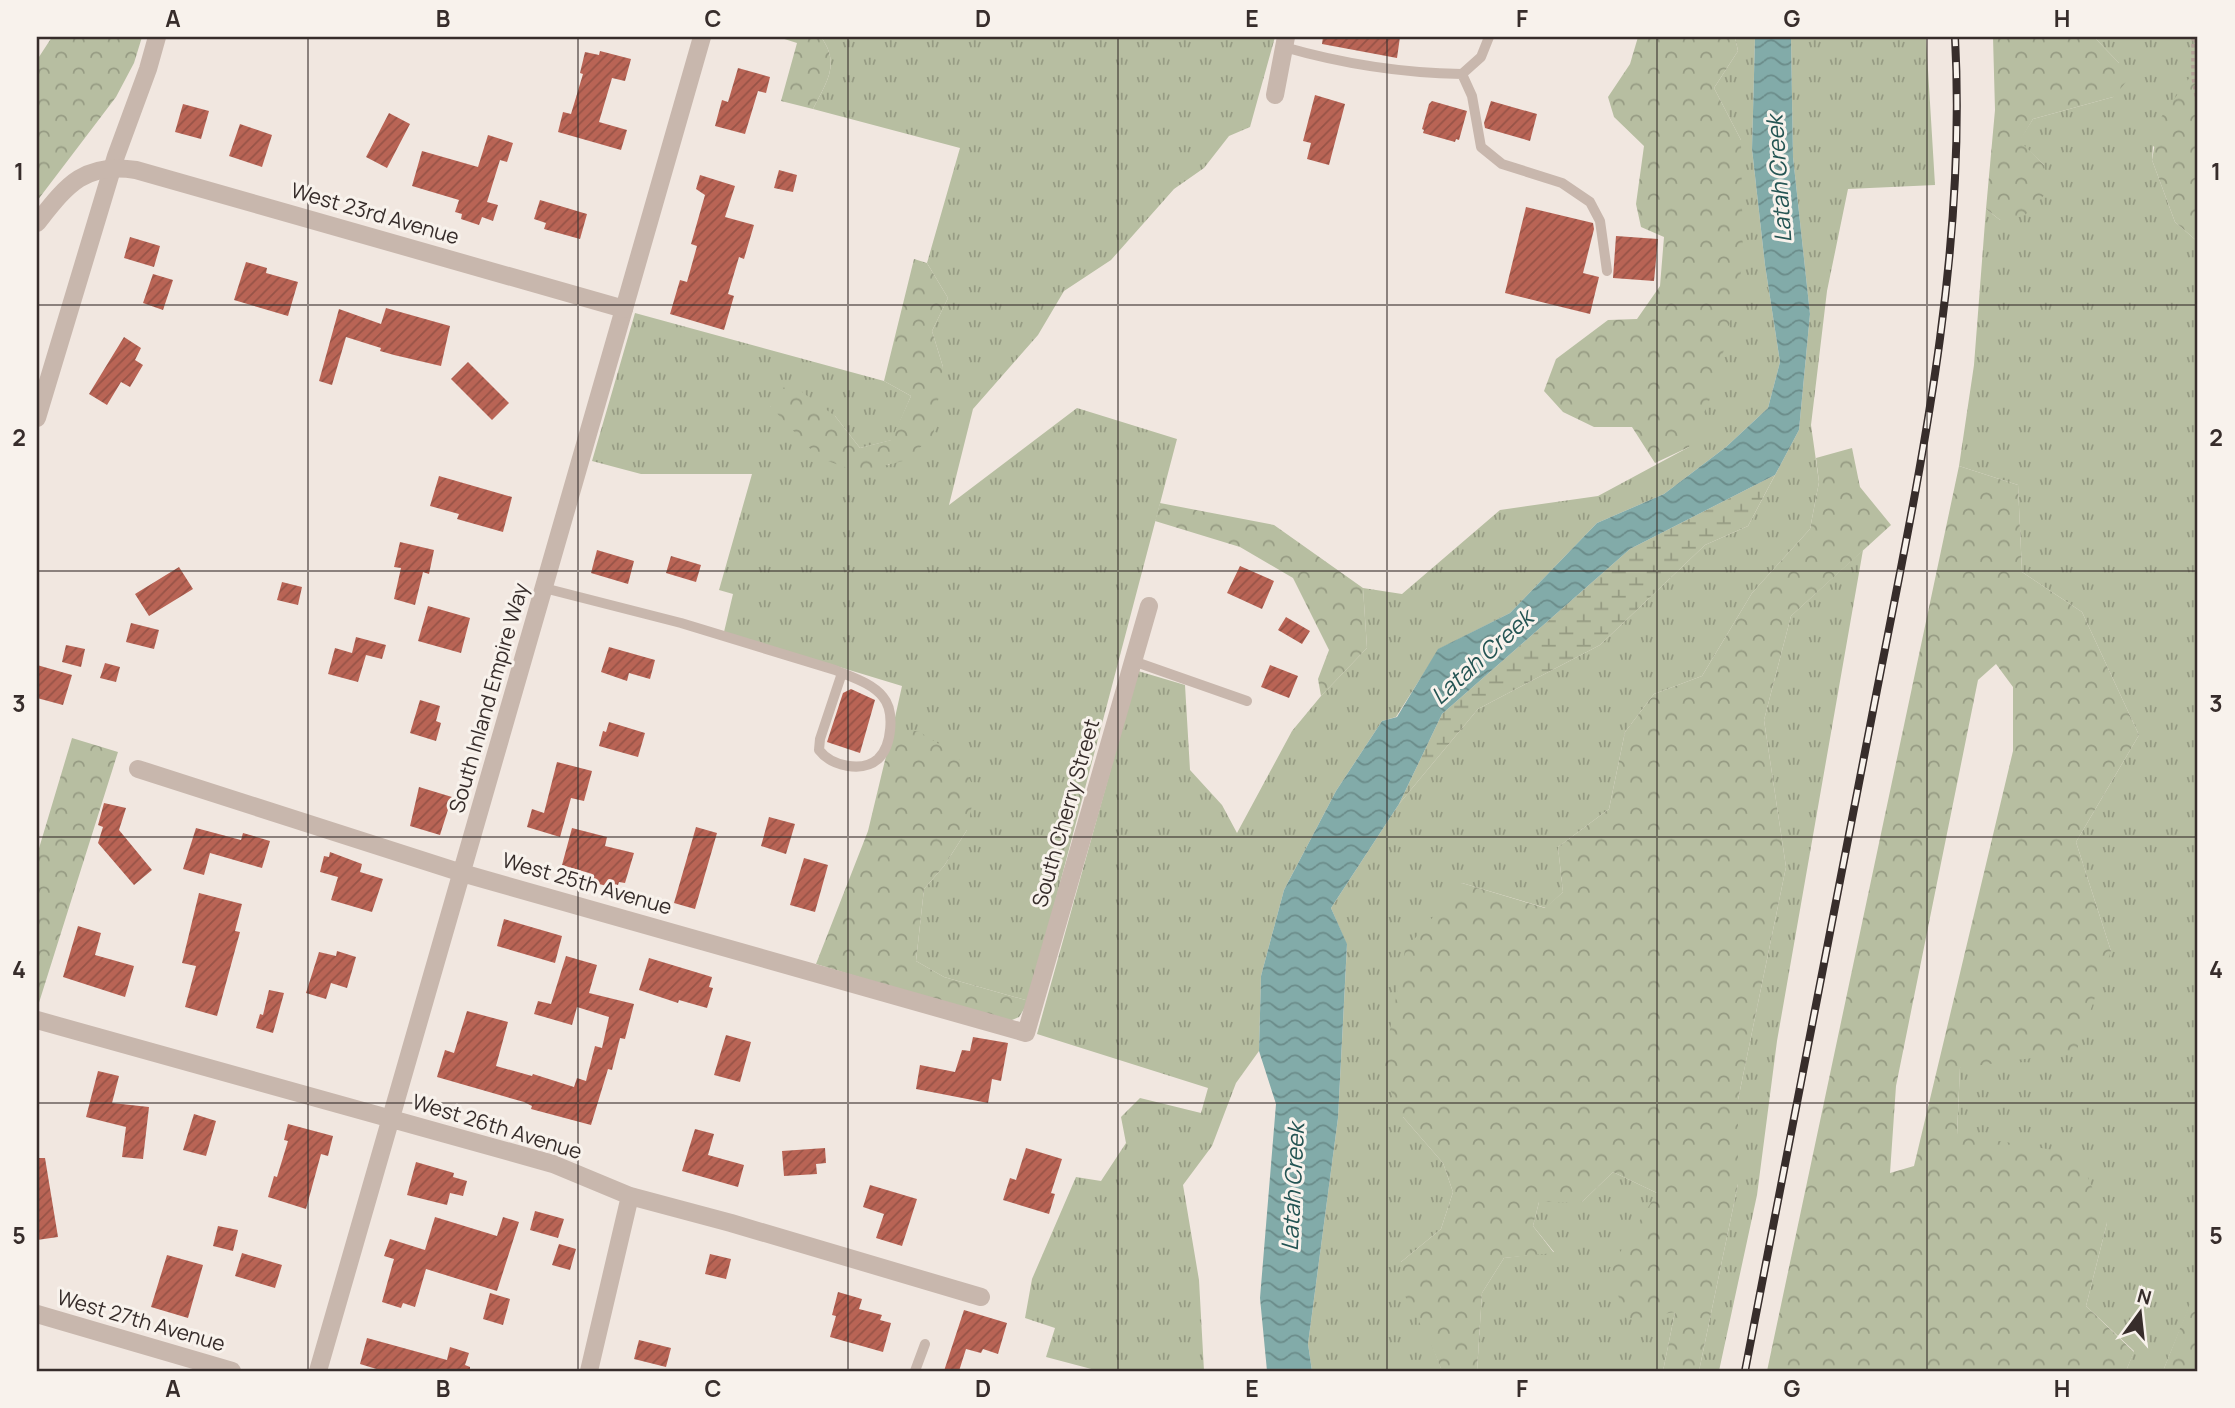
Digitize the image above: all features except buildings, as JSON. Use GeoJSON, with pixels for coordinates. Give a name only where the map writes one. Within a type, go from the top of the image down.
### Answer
{"type":"FeatureCollection","features":[{"type":"Feature","properties":{"kind":"street"},"geometry":{"type":"LineString","coordinates":[[37,418],[112,168],[157,37]]}},
{"type":"Feature","properties":{"kind":"street","name":"South Inland Empire Way"},"geometry":{"type":"LineString","coordinates":[[318,1371],[702,37]]}},
{"type":"Feature","properties":{"kind":"street"},"geometry":{"type":"LineString","coordinates":[[1275,94],[1285,42]]}},
{"type":"Feature","properties":{"kind":"street"},"geometry":{"type":"LineString","coordinates":[[37,223],[74,180],[92,171],[112,168]]}},
{"type":"Feature","properties":{"kind":"street","name":"West 23rd Avenue"},"geometry":{"type":"LineString","coordinates":[[112,168],[151,173],[624,309]]}},
{"type":"Feature","properties":{"kind":"street","name":"South Cherry Street"},"geometry":{"type":"LineString","coordinates":[[1026,1033],[1149,606]]}},
{"type":"Feature","properties":{"kind":"street","name":"West 25th Avenue"},"geometry":{"type":"LineString","coordinates":[[138,769],[462,873],[1026,1033]]}},
{"type":"Feature","properties":{"kind":"street","name":"West 26th Avenue"},"geometry":{"type":"LineString","coordinates":[[37,1020],[553,1164],[630,1196],[981,1297]]}},
{"type":"Feature","properties":{"kind":"street"},"geometry":{"type":"LineString","coordinates":[[589,1371],[630,1196]]}},
{"type":"Feature","properties":{"kind":"street","name":"West 27th Avenue"},"geometry":{"type":"LineString","coordinates":[[37,1314],[232,1371]]}},
{"type":"Feature","properties":{"kind":"lane"},"geometry":{"type":"LineString","coordinates":[[1285,42],[1332,61],[1419,74],[1462,74],[1481,58],[1489,37]]}},
{"type":"Feature","properties":{"kind":"lane"},"geometry":{"type":"LineString","coordinates":[[1462,74],[1472,96],[1481,147],[1502,164],[1562,183],[1590,202],[1600,221],[1607,271]]}},
{"type":"Feature","properties":{"kind":"lane"},"geometry":{"type":"LineString","coordinates":[[544,588],[681,623],[842,673],[879,692],[888,706],[890,726],[886,746],[880,757],[865,765],[850,767],[835,763],[819,750],[820,739],[842,673]]}},
{"type":"Feature","properties":{"kind":"lane"},"geometry":{"type":"LineString","coordinates":[[1133,661],[1247,701]]}},
{"type":"Feature","properties":{"kind":"lane"},"geometry":{"type":"LineString","coordinates":[[915,1371],[925,1344]]}},
{"type":"Feature","properties":{"kind":"path"},"geometry":{"type":"LineString","coordinates":[[2194,37],[2198,53]]}},
{"type":"Feature","properties":{"kind":"path"},"geometry":{"type":"LineString","coordinates":[[2194,37],[2193,77],[2198,109]]}},
{"type":"Feature","properties":{"kind":"green space"},"geometry":{"type":"Polygon","coordinates":[[[52,37],[142,37],[134,63],[116,97],[37,201],[37,60],[52,37]]]}},
{"type":"Feature","properties":{"kind":"green space"},"geometry":{"type":"Polygon","coordinates":[[[778,37],[821,37],[827,47],[831,65],[823,91],[813,109],[781,101],[797,43],[778,37]]]}},
{"type":"Feature","properties":{"kind":"green space"},"geometry":{"type":"Polygon","coordinates":[[[821,37],[1275,37],[1250,127],[1229,136],[1204,168],[1174,189],[1111,260],[1064,291],[1038,335],[973,409],[949,505],[1077,408],[1177,439],[1029,1001],[944,977],[916,961],[924,889],[944,866],[967,830],[892,731],[902,686],[724,632],[733,594],[719,590],[752,474],[641,474],[592,461],[635,313],[884,381],[911,396],[892,440],[860,448],[835,416],[770,406],[889,465],[943,367],[932,331],[948,298],[927,263],[960,148],[813,109],[827,82],[831,65],[827,47],[821,37]]]}},
{"type":"Feature","properties":{"kind":"green space"},"geometry":{"type":"Polygon","coordinates":[[[1638,37],[1735,37],[1738,51],[1714,88],[1741,140],[1743,263],[1716,385],[1689,447],[1655,463],[1632,427],[1594,427],[1563,412],[1544,391],[1556,359],[1608,320],[1637,319],[1660,286],[1664,237],[1641,227],[1636,204],[1644,146],[1614,117],[1608,97],[1630,64],[1638,37]]]}},
{"type":"Feature","properties":{"kind":"green space"},"geometry":{"type":"Polygon","coordinates":[[[1735,37],[1755,37],[1752,149],[1765,265],[1780,362],[1768,408],[1726,447],[1664,494],[1597,523],[1510,613],[1439,649],[1396,717],[1382,721],[1336,791],[1284,890],[1261,976],[1259,1051],[1236,1083],[1212,1146],[1183,1185],[1199,1280],[1204,1371],[1099,1371],[1046,1357],[1055,1328],[1025,1318],[1032,1279],[1076,1177],[1101,1181],[1126,1143],[1121,1117],[1140,1098],[1201,1113],[1208,1088],[1037,1034],[1138,671],[1185,685],[1190,770],[1222,805],[1237,833],[1292,731],[1367,648],[1363,588],[1402,594],[1500,510],[1598,496],[1689,447],[1741,140],[1714,88],[1738,51],[1735,37]]]}},
{"type":"Feature","properties":{"kind":"green space"},"geometry":{"type":"Polygon","coordinates":[[[1791,37],[1926,37],[1935,185],[1848,189],[1827,291],[1811,425],[1819,482],[1810,529],[1752,593],[1702,676],[1654,694],[1625,732],[1609,809],[1558,847],[1563,892],[1546,908],[1462,883],[1403,1117],[1443,1163],[1453,1192],[1441,1229],[1401,1262],[1442,1371],[1312,1371],[1308,1344],[1338,1118],[1347,945],[1331,908],[1399,804],[1478,709],[1600,645],[1705,545],[1748,526],[1799,430],[1810,314],[1793,157],[1791,37]]]}},
{"type":"Feature","properties":{"kind":"green space"},"geometry":{"type":"Polygon","coordinates":[[[1993,37],[2094,37],[2119,63],[2127,81],[2113,97],[2033,119],[2020,141],[2044,165],[2050,189],[2025,215],[2000,220],[1986,209],[1995,110],[1993,37]]]}},
{"type":"Feature","properties":{"kind":"green space"},"geometry":{"type":"Polygon","coordinates":[[[2094,37],[2198,37],[2198,178],[2153,146],[2152,160],[2175,222],[2198,242],[2198,1371],[2195,1293],[2163,1371],[2126,1371],[2134,1351],[2086,1306],[2107,1223],[1957,1135],[1960,1068],[2111,951],[2076,842],[2139,735],[2082,612],[2022,572],[2018,485],[1959,466],[1974,365],[1986,209],[2000,220],[2044,165],[2019,141],[2033,119],[2113,97],[2119,63],[2094,37]]]}},
{"type":"Feature","properties":{"kind":"green space"},"geometry":{"type":"Polygon","coordinates":[[[2198,66],[2198,242],[2175,222],[2152,160],[2159,120],[2198,66]]]}},
{"type":"Feature","properties":{"kind":"green space"},"geometry":{"type":"Polygon","coordinates":[[[914,259],[927,263],[948,298],[932,331],[943,367],[933,435],[907,460],[859,472],[819,458],[770,406],[778,388],[795,387],[835,416],[860,448],[891,440],[911,396],[884,381],[914,259]]]}},
{"type":"Feature","properties":{"kind":"green space"},"geometry":{"type":"Polygon","coordinates":[[[1852,448],[1860,487],[1891,525],[1791,616],[1764,720],[1786,867],[1738,1100],[1738,1184],[1699,1371],[1663,1371],[1675,1312],[1627,1320],[1609,1270],[1657,1193],[1613,1172],[1582,1202],[1539,1202],[1533,1226],[1554,1253],[1504,1258],[1482,1293],[1477,1371],[1442,1371],[1431,1344],[1399,1285],[1401,1262],[1441,1229],[1453,1192],[1443,1163],[1403,1117],[1382,1072],[1405,950],[1462,883],[1545,908],[1563,892],[1558,847],[1609,809],[1625,732],[1654,694],[1702,676],[1752,593],[1810,529],[1819,482],[1816,458],[1852,448]]]}},
{"type":"Feature","properties":{"kind":"green space"},"geometry":{"type":"Polygon","coordinates":[[[1959,466],[2018,485],[2022,572],[2082,612],[2139,735],[2076,842],[2111,951],[2076,1052],[1960,1068],[1957,1134],[2078,1154],[2107,1223],[2086,1306],[2134,1352],[2126,1371],[1767,1371],[1959,466]],[[1996,664],[1978,680],[1896,1086],[1890,1173],[1914,1166],[2013,751],[2013,687],[1996,664]]]}},
{"type":"Feature","properties":{"kind":"green space"},"geometry":{"type":"Polygon","coordinates":[[[1775,475],[1748,526],[1705,545],[1600,645],[1478,709],[1399,804],[1442,714],[1630,549],[1775,475]]]}},
{"type":"Feature","properties":{"kind":"green space"},"geometry":{"type":"Polygon","coordinates":[[[1160,503],[1274,525],[1363,588],[1367,648],[1321,696],[1318,679],[1329,650],[1293,578],[1240,547],[1155,521],[1160,503]]]}},
{"type":"Feature","properties":{"kind":"green space"},"geometry":{"type":"Polygon","coordinates":[[[1863,550],[1777,1041],[1757,1195],[1719,1371],[1699,1371],[1738,1184],[1738,1100],[1786,867],[1764,720],[1791,616],[1863,550]]]}},
{"type":"Feature","properties":{"kind":"green space"},"geometry":{"type":"Polygon","coordinates":[[[892,731],[918,731],[958,756],[975,790],[967,830],[944,866],[924,889],[916,961],[944,977],[1029,1001],[1019,1017],[1007,1022],[816,964],[868,831],[892,731]]]}},
{"type":"Feature","properties":{"kind":"green space"},"geometry":{"type":"Polygon","coordinates":[[[72,738],[118,752],[37,1009],[37,855],[72,738]]]}},
{"type":"Feature","properties":{"kind":"green space"},"geometry":{"type":"Polygon","coordinates":[[[1613,1172],[1657,1193],[1675,1312],[1663,1371],[1477,1371],[1482,1293],[1504,1258],[1554,1252],[1533,1226],[1539,1202],[1582,1202],[1613,1172]]]}},
{"type":"Feature","properties":{"kind":"green space"},"geometry":{"type":"Polygon","coordinates":[[[2198,1283],[2198,1371],[2163,1371],[2198,1283]]]}},
{"type":"Feature","properties":{"kind":"water","name":"Latah Creek"},"geometry":{"type":"Polygon","coordinates":[[[1755,37],[1791,37],[1793,157],[1810,314],[1799,430],[1775,475],[1630,549],[1442,714],[1399,804],[1331,908],[1347,944],[1338,1118],[1308,1344],[1312,1371],[1267,1371],[1260,1298],[1276,1104],[1259,1051],[1261,976],[1284,890],[1336,791],[1382,721],[1397,717],[1438,649],[1510,613],[1597,523],[1664,494],[1726,447],[1768,408],[1780,362],[1765,265],[1752,149],[1755,37]]]}},
{"type":"Feature","properties":{"kind":"railway"},"geometry":{"type":"LineString","coordinates":[[1745,1371],[1909,528],[1936,365],[1954,202],[1957,119],[1955,37]]}}]}
